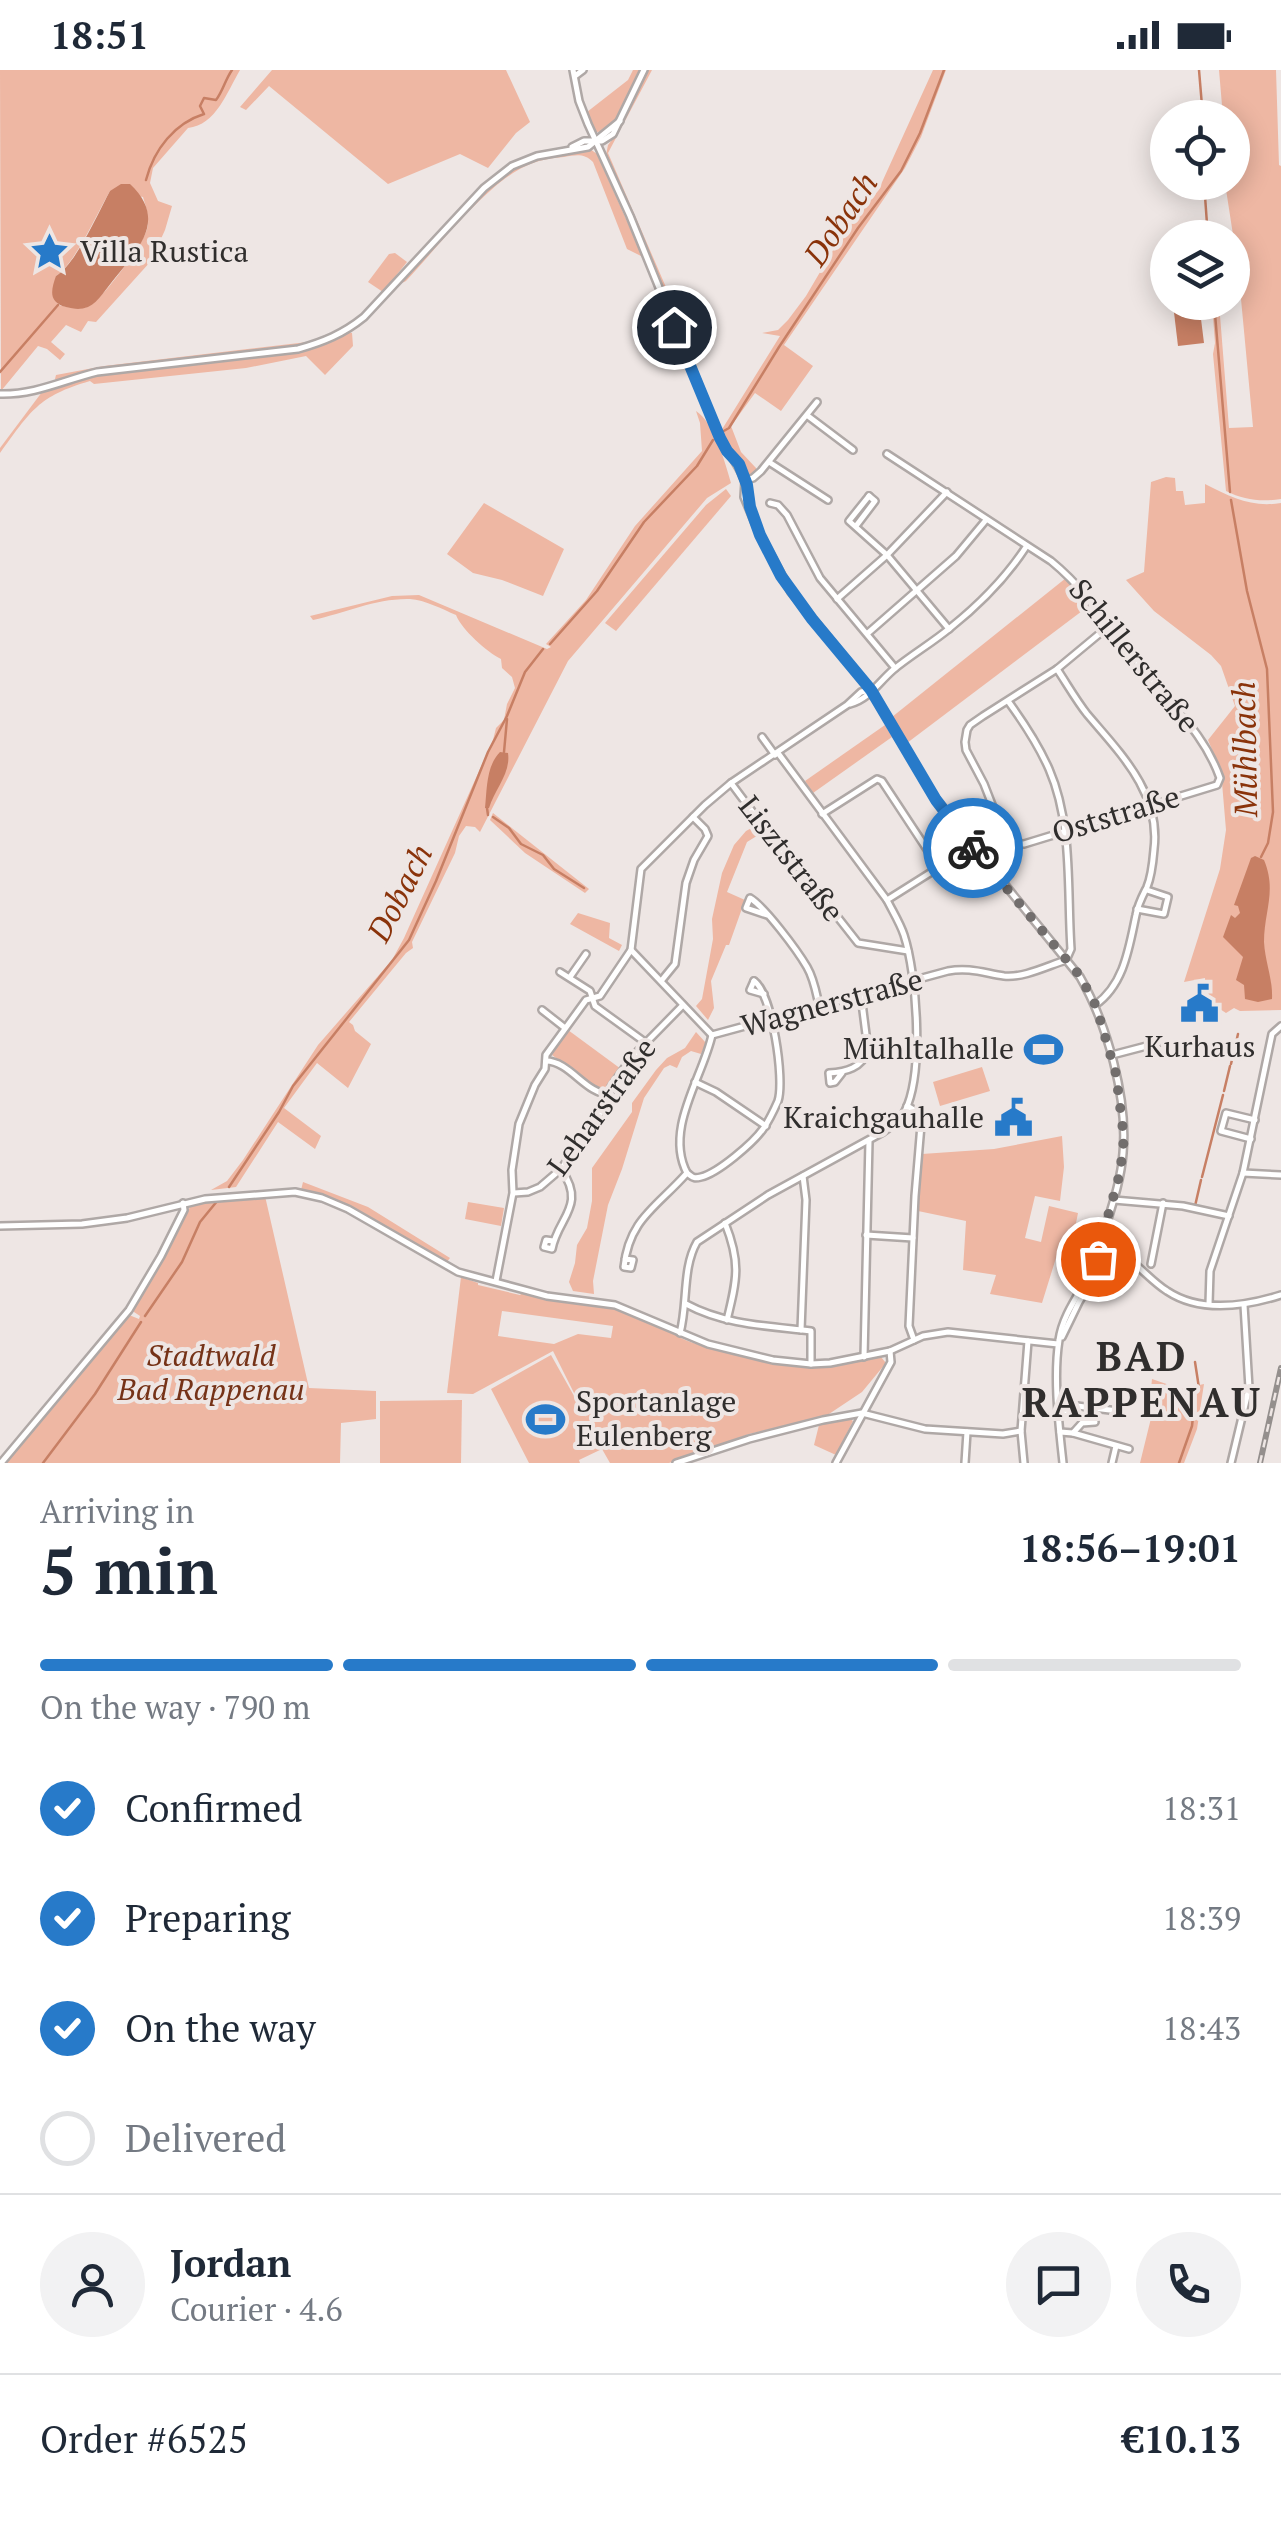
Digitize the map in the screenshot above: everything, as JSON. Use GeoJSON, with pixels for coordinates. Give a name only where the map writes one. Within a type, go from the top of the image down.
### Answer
{"type":"FeatureCollection","features":[{"type":"Feature","properties":{"kind":"street"},"geometry":{"type":"LineString","coordinates":[[583,70],[574,73],[579,101],[720,438],[739,464],[743,492],[760,535],[791,592],[871,690],[936,800],[1080,976],[1096,1006],[1112,1055],[1124,1138],[1100,1258]]}},
{"type":"Feature","properties":{"kind":"street"},"geometry":{"type":"LineString","coordinates":[[0,394],[40,390],[98,372],[298,349],[342,333],[364,318],[484,188],[512,166],[584,141],[607,140],[620,122],[644,70]]}},
{"type":"Feature","properties":{"kind":"street"},"geometry":{"type":"LineString","coordinates":[[744,480],[753,478],[768,462],[817,402]]}},
{"type":"Feature","properties":{"kind":"street"},"geometry":{"type":"LineString","coordinates":[[808,416],[853,450]]}},
{"type":"Feature","properties":{"kind":"street","name":"Schillerstraße"},"geometry":{"type":"LineString","coordinates":[[887,454],[1068,574],[1096,605],[1149,678],[1204,740],[1220,784]]}},
{"type":"Feature","properties":{"kind":"street"},"geometry":{"type":"LineString","coordinates":[[768,462],[828,500]]}},
{"type":"Feature","properties":{"kind":"street"},"geometry":{"type":"LineString","coordinates":[[837,599],[887,555],[947,492]]}},
{"type":"Feature","properties":{"kind":"street"},"geometry":{"type":"LineString","coordinates":[[856,526],[875,501],[868,496],[850,521],[887,555],[950,629]]}},
{"type":"Feature","properties":{"kind":"street"},"geometry":{"type":"LineString","coordinates":[[770,503],[786,515],[820,578],[895,668]]}},
{"type":"Feature","properties":{"kind":"street"},"geometry":{"type":"LineString","coordinates":[[868,633],[956,556],[986,520]]}},
{"type":"Feature","properties":{"kind":"street"},"geometry":{"type":"LineString","coordinates":[[496,1281],[513,1193],[517,1132],[544,1069],[546,1055],[586,1000],[600,996],[631,950],[642,869],[731,783],[848,704],[866,698],[895,668],[950,629],[990,594],[1027,546]]}},
{"type":"Feature","properties":{"kind":"street"},"geometry":{"type":"LineString","coordinates":[[1066,960],[1071,949],[1060,806],[1050,772],[1030,732],[1008,701],[1056,669],[1110,625]]}},
{"type":"Feature","properties":{"kind":"street"},"geometry":{"type":"LineString","coordinates":[[1056,669],[1084,711],[1121,753],[1151,804],[1155,841],[1151,870],[1123,968],[1096,1006]]}},
{"type":"Feature","properties":{"kind":"street","name":"Oststraße"},"geometry":{"type":"LineString","coordinates":[[1008,701],[970,726],[965,742],[1004,838],[1012,844],[1024,844],[1220,784]]}},
{"type":"Feature","properties":{"kind":"street"},"geometry":{"type":"LineString","coordinates":[[680,1333],[690,1253],[697,1242],[898,1121],[907,1106],[916,1064],[915,1006],[905,938],[887,900],[762,737]]}},
{"type":"Feature","properties":{"kind":"street"},"geometry":{"type":"LineString","coordinates":[[822,814],[877,779],[882,781],[936,864],[932,871],[887,900]]}},
{"type":"Feature","properties":{"kind":"street","name":"Lisztstraße"},"geometry":{"type":"LineString","coordinates":[[731,783],[858,943],[908,951]]}},
{"type":"Feature","properties":{"kind":"street"},"geometry":{"type":"LineString","coordinates":[[662,980],[675,964],[686,883],[708,836],[693,817]]}},
{"type":"Feature","properties":{"kind":"street"},"geometry":{"type":"LineString","coordinates":[[1137,909],[1164,914],[1168,897],[1145,890]]}},
{"type":"Feature","properties":{"kind":"street"},"geometry":{"type":"LineString","coordinates":[[767,914],[807,966],[819,1006]]}},
{"type":"Feature","properties":{"kind":"street","name":"Wagnerstraße"},"geometry":{"type":"LineString","coordinates":[[631,950],[712,1034],[964,969],[1015,976],[1066,960]]}},
{"type":"Feature","properties":{"kind":"street"},"geometry":{"type":"LineString","coordinates":[[570,978],[586,954]]}},
{"type":"Feature","properties":{"kind":"street"},"geometry":{"type":"LineString","coordinates":[[560,972],[590,991],[594,1006],[642,1040],[644,1046]]}},
{"type":"Feature","properties":{"kind":"street"},"geometry":{"type":"LineString","coordinates":[[712,1034],[686,1112],[680,1145],[681,1160],[694,1178],[714,1171],[766,1126],[780,1090],[772,1020],[764,994]]}},
{"type":"Feature","properties":{"kind":"street"},"geometry":{"type":"LineString","coordinates":[[842,1073],[862,1061],[868,1050],[861,995]]}},
{"type":"Feature","properties":{"kind":"street","name":"Leharstraße"},"geometry":{"type":"LineString","coordinates":[[513,1193],[540,1187],[561,1169],[608,1102],[612,1086],[683,1005]]}},
{"type":"Feature","properties":{"kind":"street"},"geometry":{"type":"LineString","coordinates":[[542,1010],[565,1028]]}},
{"type":"Feature","properties":{"kind":"street"},"geometry":{"type":"LineString","coordinates":[[1208,1304],[1210,1270],[1243,1173],[1272,1034],[1281,1026]]}},
{"type":"Feature","properties":{"kind":"street"},"geometry":{"type":"LineString","coordinates":[[1112,1055],[1158,1044]]}},
{"type":"Feature","properties":{"kind":"street"},"geometry":{"type":"LineString","coordinates":[[546,1060],[556,1062],[601,1094],[610,1094]]}},
{"type":"Feature","properties":{"kind":"street"},"geometry":{"type":"LineString","coordinates":[[695,1082],[766,1126]]}},
{"type":"Feature","properties":{"kind":"street"},"geometry":{"type":"LineString","coordinates":[[907,1106],[921,1118],[909,1326],[914,1340]]}},
{"type":"Feature","properties":{"kind":"street"},"geometry":{"type":"LineString","coordinates":[[1251,1139],[1221,1132],[1226,1113],[1255,1120]]}},
{"type":"Feature","properties":{"kind":"street"},"geometry":{"type":"LineString","coordinates":[[864,1357],[869,1141]]}},
{"type":"Feature","properties":{"kind":"street"},"geometry":{"type":"LineString","coordinates":[[553,1242],[570,1207],[570,1185],[561,1169]]}},
{"type":"Feature","properties":{"kind":"street"},"geometry":{"type":"LineString","coordinates":[[624,1258],[638,1223],[687,1173]]}},
{"type":"Feature","properties":{"kind":"street"},"geometry":{"type":"LineString","coordinates":[[1243,1173],[1281,1175]]}},
{"type":"Feature","properties":{"kind":"street"},"geometry":{"type":"LineString","coordinates":[[801,1330],[806,1200],[803,1176]]}},
{"type":"Feature","properties":{"kind":"street"},"geometry":{"type":"LineString","coordinates":[[0,1226],[97,1222],[183,1203],[266,1193],[309,1194],[348,1209],[458,1272],[547,1296],[615,1305],[680,1333],[774,1360],[830,1364],[890,1351],[948,1332],[1058,1344]]}},
{"type":"Feature","properties":{"kind":"street"},"geometry":{"type":"LineString","coordinates":[[1114,1200],[1229,1216]]}},
{"type":"Feature","properties":{"kind":"street"},"geometry":{"type":"LineString","coordinates":[[1,1463],[129,1310],[162,1256],[184,1210],[183,1203]]}},
{"type":"Feature","properties":{"kind":"street"},"geometry":{"type":"LineString","coordinates":[[1152,1264],[1163,1204]]}},
{"type":"Feature","properties":{"kind":"street"},"geometry":{"type":"LineString","coordinates":[[725,1224],[734,1248],[737,1275],[727,1320]]}},
{"type":"Feature","properties":{"kind":"street"},"geometry":{"type":"LineString","coordinates":[[1103,1234],[1111,1262]]}},
{"type":"Feature","properties":{"kind":"street"},"geometry":{"type":"LineString","coordinates":[[866,1235],[913,1238]]}},
{"type":"Feature","properties":{"kind":"street"},"geometry":{"type":"LineString","coordinates":[[1045,1343],[1055,1336],[1100,1258],[1110,1251]]}},
{"type":"Feature","properties":{"kind":"street"},"geometry":{"type":"LineString","coordinates":[[1110,1251],[1181,1298],[1244,1305],[1281,1295]]}},
{"type":"Feature","properties":{"kind":"street"},"geometry":{"type":"LineString","coordinates":[[1100,1258],[1133,1263]]}},
{"type":"Feature","properties":{"kind":"street"},"geometry":{"type":"LineString","coordinates":[[1063,1463],[1058,1344],[1075,1303]]}},
{"type":"Feature","properties":{"kind":"street"},"geometry":{"type":"LineString","coordinates":[[686,1304],[727,1320],[811,1331],[811,1364]]}},
{"type":"Feature","properties":{"kind":"street"},"geometry":{"type":"LineString","coordinates":[[1231,1463],[1250,1388],[1244,1305]]}},
{"type":"Feature","properties":{"kind":"street"},"geometry":{"type":"LineString","coordinates":[[1024,1463],[1021,1431],[1028,1342]]}},
{"type":"Feature","properties":{"kind":"street"},"geometry":{"type":"LineString","coordinates":[[836,1463],[891,1362],[890,1351]]}},
{"type":"Feature","properties":{"kind":"street"},"geometry":{"type":"LineString","coordinates":[[1058,1411],[1077,1406],[1118,1411]]}},
{"type":"Feature","properties":{"kind":"street"},"geometry":{"type":"LineString","coordinates":[[676,1463],[748,1439],[862,1413],[908,1426],[1003,1434],[1021,1431]]}},
{"type":"Feature","properties":{"kind":"street"},"geometry":{"type":"LineString","coordinates":[[1073,1433],[1082,1423],[1095,1422]]}},
{"type":"Feature","properties":{"kind":"street"},"geometry":{"type":"LineString","coordinates":[[965,1463],[966,1432]]}},
{"type":"Feature","properties":{"kind":"street"},"geometry":{"type":"LineString","coordinates":[[1060,1432],[1129,1449]]}},
{"type":"Feature","properties":{"kind":"street"},"geometry":{"type":"LineString","coordinates":[[1112,1463],[1116,1445]]}},
{"type":"Feature","properties":{"kind":"green space"},"geometry":{"type":"Polygon","coordinates":[[[0,70],[240,70],[213,114],[198,126],[188,128],[153,168],[150,183],[158,201],[172,206],[151,261],[96,322],[88,321],[81,332],[66,325],[51,342],[65,354],[60,360],[38,346],[1,391],[0,70]],[[110,191],[78,250],[56,276],[58,305],[89,306],[112,283],[147,229],[143,197],[110,191]]]}},
{"type":"Feature","properties":{"kind":"green space"},"geometry":{"type":"Polygon","coordinates":[[[272,70],[506,70],[530,122],[488,168],[460,154],[388,184],[269,86],[246,110],[240,107],[272,70]]]}},
{"type":"Feature","properties":{"kind":"green space"},"geometry":{"type":"Polygon","coordinates":[[[633,70],[642,70],[625,109],[612,126],[596,132],[587,112],[628,80],[633,70]]]}},
{"type":"Feature","properties":{"kind":"green space"},"geometry":{"type":"Polygon","coordinates":[[[648,70],[652,70],[608,153],[681,322],[676,322],[606,155],[648,70]]]}},
{"type":"Feature","properties":{"kind":"green space"},"geometry":{"type":"Polygon","coordinates":[[[933,70],[946,70],[905,168],[784,345],[813,366],[781,411],[755,393],[731,426],[741,452],[756,468],[756,474],[747,476],[721,431],[780,336],[762,333],[778,330],[788,320],[843,233],[878,191],[933,70]]]}},
{"type":"Feature","properties":{"kind":"green space"},"geometry":{"type":"Polygon","coordinates":[[[1219,70],[1276,70],[1281,166],[1281,499],[1253,500],[1226,491],[1213,320],[1220,320],[1229,428],[1253,427],[1243,320],[1250,320],[1250,220],[1231,220],[1228,200],[1250,200],[1250,100],[1222,100],[1219,70]]]}},
{"type":"Feature","properties":{"kind":"green space"},"geometry":{"type":"Polygon","coordinates":[[[590,149],[597,154],[643,257],[627,249],[593,162],[583,156],[572,156],[535,162],[511,174],[479,201],[406,281],[396,286],[491,184],[538,159],[590,149]]]}},
{"type":"Feature","properties":{"kind":"green space"},"geometry":{"type":"Polygon","coordinates":[[[395,253],[407,262],[383,292],[368,282],[389,254],[395,253]]]}},
{"type":"Feature","properties":{"kind":"green space"},"geometry":{"type":"Polygon","coordinates":[[[347,325],[309,345],[90,371],[58,382],[55,379],[56,375],[104,366],[315,341],[347,325]]]}},
{"type":"Feature","properties":{"kind":"green space"},"geometry":{"type":"Polygon","coordinates":[[[352,333],[353,346],[325,375],[306,356],[246,368],[94,384],[90,381],[72,387],[37,407],[0,453],[42,392],[86,376],[294,352],[352,333]]]}},
{"type":"Feature","properties":{"kind":"green space"},"geometry":{"type":"Polygon","coordinates":[[[696,411],[713,433],[731,483],[707,498],[568,661],[480,832],[466,826],[459,836],[455,853],[412,942],[413,948],[349,1022],[371,1044],[348,1088],[317,1063],[284,1108],[321,1136],[315,1149],[278,1122],[236,1187],[211,1190],[227,1181],[318,1045],[392,960],[496,728],[504,720],[515,688],[512,677],[502,668],[501,659],[476,640],[456,615],[427,603],[398,599],[313,620],[310,616],[392,596],[419,595],[547,649],[551,647],[546,644],[586,600],[635,526],[702,451],[696,411]]]}},
{"type":"Feature","properties":{"kind":"green space"},"geometry":{"type":"Polygon","coordinates":[[[1175,478],[1176,491],[1183,491],[1185,505],[1205,503],[1205,484],[1251,503],[1281,503],[1281,1010],[1234,1008],[1226,1013],[1209,1002],[1205,978],[1184,982],[1220,869],[1226,830],[1221,771],[1208,740],[1235,706],[1221,666],[1154,611],[1126,580],[1144,572],[1151,482],[1175,478]]]}},
{"type":"Feature","properties":{"kind":"green space"},"geometry":{"type":"Polygon","coordinates":[[[726,489],[731,496],[616,631],[605,623],[706,505],[726,489]]]}},
{"type":"Feature","properties":{"kind":"green space"},"geometry":{"type":"Polygon","coordinates":[[[484,503],[564,549],[543,596],[473,573],[447,554],[484,503]]]}},
{"type":"Feature","properties":{"kind":"green space"},"geometry":{"type":"Polygon","coordinates":[[[1066,578],[1090,605],[907,743],[892,717],[1066,578]]]}},
{"type":"Feature","properties":{"kind":"green space"},"geometry":{"type":"Polygon","coordinates":[[[885,725],[892,737],[813,793],[805,781],[885,725]]]}},
{"type":"Feature","properties":{"kind":"green space"},"geometry":{"type":"Polygon","coordinates":[[[493,813],[589,889],[585,893],[525,853],[490,820],[493,813]]]}},
{"type":"Feature","properties":{"kind":"green space"},"geometry":{"type":"Polygon","coordinates":[[[759,824],[765,831],[747,842],[727,892],[745,900],[711,981],[714,1008],[708,1020],[696,1006],[702,999],[722,873],[734,845],[746,831],[759,824]]]}},
{"type":"Feature","properties":{"kind":"green space"},"geometry":{"type":"Polygon","coordinates":[[[578,913],[610,923],[609,938],[622,945],[619,951],[570,924],[578,913]]]}},
{"type":"Feature","properties":{"kind":"green space"},"geometry":{"type":"Polygon","coordinates":[[[568,1030],[621,1069],[604,1091],[552,1055],[568,1030]]]}},
{"type":"Feature","properties":{"kind":"green space"},"geometry":{"type":"Polygon","coordinates":[[[696,1032],[706,1043],[701,1054],[691,1051],[682,1057],[677,1068],[664,1068],[644,1098],[608,1205],[593,1281],[594,1294],[573,1291],[569,1282],[577,1245],[587,1228],[592,1168],[656,1070],[685,1048],[696,1032]]]}},
{"type":"Feature","properties":{"kind":"green space"},"geometry":{"type":"Polygon","coordinates":[[[982,1067],[990,1091],[940,1106],[933,1082],[982,1067]]]}},
{"type":"Feature","properties":{"kind":"green space"},"geometry":{"type":"Polygon","coordinates":[[[1062,1136],[1060,1201],[1035,1196],[1025,1238],[1041,1242],[1049,1206],[1078,1213],[1071,1248],[1060,1245],[1042,1303],[990,1294],[996,1275],[963,1270],[966,1221],[918,1211],[922,1154],[994,1149],[1062,1136]]]}},
{"type":"Feature","properties":{"kind":"green space"},"geometry":{"type":"Polygon","coordinates":[[[303,1182],[368,1207],[450,1258],[446,1263],[357,1212],[301,1190],[303,1182]]]}},
{"type":"Feature","properties":{"kind":"green space","name":"Stadtwald Bad Rappenau"},"geometry":{"type":"Polygon","coordinates":[[[265,1196],[309,1388],[376,1391],[376,1419],[341,1423],[340,1463],[5,1463],[129,1315],[139,1319],[133,1308],[191,1205],[265,1196]]]}},
{"type":"Feature","properties":{"kind":"green space"},"geometry":{"type":"Polygon","coordinates":[[[468,1202],[504,1208],[501,1226],[465,1219],[468,1202]]]}},
{"type":"Feature","properties":{"kind":"green space"},"geometry":{"type":"Polygon","coordinates":[[[461,1277],[520,1295],[619,1309],[692,1342],[767,1360],[821,1365],[881,1357],[886,1363],[862,1392],[826,1416],[749,1434],[669,1463],[610,1463],[602,1449],[579,1460],[580,1463],[529,1463],[491,1389],[551,1355],[587,1419],[553,1351],[473,1394],[447,1393],[461,1277]],[[502,1311],[498,1336],[554,1344],[578,1334],[611,1338],[613,1326],[502,1311]]]}},
{"type":"Feature","properties":{"kind":"green space"},"geometry":{"type":"Polygon","coordinates":[[[1152,1379],[1181,1389],[1204,1384],[1197,1429],[1184,1463],[1140,1463],[1154,1406],[1152,1379]]]}},
{"type":"Feature","properties":{"kind":"green space"},"geometry":{"type":"Polygon","coordinates":[[[462,1400],[461,1463],[380,1463],[380,1401],[462,1400]]]}},
{"type":"Feature","properties":{"kind":"green space"},"geometry":{"type":"Polygon","coordinates":[[[848,1417],[853,1421],[836,1455],[814,1445],[819,1425],[848,1417]]]}},
{"type":"Feature","properties":{"kind":"shaded area"},"geometry":{"type":"Polygon","coordinates":[[[130,184],[147,209],[146,232],[140,244],[92,305],[77,309],[60,305],[52,295],[56,276],[79,250],[110,191],[130,184]]]}},
{"type":"Feature","properties":{"kind":"shaded area"},"geometry":{"type":"Polygon","coordinates":[[[1175,320],[1201,320],[1204,343],[1178,346],[1175,320]]]}},
{"type":"Feature","properties":{"kind":"shaded area"},"geometry":{"type":"Polygon","coordinates":[[[500,752],[508,753],[507,767],[489,808],[485,808],[490,771],[500,752]]]}},
{"type":"Feature","properties":{"kind":"shaded area"},"geometry":{"type":"Polygon","coordinates":[[[1255,856],[1264,860],[1268,871],[1264,942],[1272,992],[1272,999],[1258,1002],[1245,999],[1244,985],[1236,980],[1243,957],[1223,937],[1231,915],[1235,918],[1240,913],[1234,905],[1255,856]]]}},
{"type":"Feature","properties":{"kind":"waterway"},"geometry":{"type":"LineString","coordinates":[[146,180],[167,139],[204,114],[200,106],[204,98],[216,100],[232,70]]}},
{"type":"Feature","properties":{"kind":"waterway","name":"Dobach"},"geometry":{"type":"LineString","coordinates":[[722,432],[729,428],[858,228],[901,171],[944,70]]}},
{"type":"Feature","properties":{"kind":"waterway","name":"Mühlbach"},"geometry":{"type":"LineString","coordinates":[[1199,70],[1202,100]]}},
{"type":"Feature","properties":{"kind":"waterway","name":"Mühlbach"},"geometry":{"type":"LineString","coordinates":[[1205,200],[1207,220]]}},
{"type":"Feature","properties":{"kind":"waterway"},"geometry":{"type":"LineString","coordinates":[[0,372],[58,305]]}},
{"type":"Feature","properties":{"kind":"waterway","name":"Mühlbach"},"geometry":{"type":"LineString","coordinates":[[1216,320],[1230,492]]}},
{"type":"Feature","properties":{"kind":"waterway","name":"Dobach"},"geometry":{"type":"LineString","coordinates":[[550,644],[597,591],[644,522],[697,466],[713,440]]}},
{"type":"Feature","properties":{"kind":"waterway","name":"Mühlbach"},"geometry":{"type":"LineString","coordinates":[[1231,500],[1247,591],[1267,669],[1273,812],[1268,843],[1261,857]]}},
{"type":"Feature","properties":{"kind":"waterway","name":"Dobach"},"geometry":{"type":"LineString","coordinates":[[229,1187],[293,1086],[409,940],[488,752],[525,672],[543,649]]}},
{"type":"Feature","properties":{"kind":"waterway"},"geometry":{"type":"LineString","coordinates":[[504,752],[507,719]]}},
{"type":"Feature","properties":{"kind":"waterway"},"geometry":{"type":"LineString","coordinates":[[487,808],[488,815]]}},
{"type":"Feature","properties":{"kind":"waterway"},"geometry":{"type":"LineString","coordinates":[[493,817],[509,828],[521,844],[543,855],[554,869],[584,888]]}},
{"type":"Feature","properties":{"kind":"waterway","name":"Mühlbach"},"geometry":{"type":"LineString","coordinates":[[1231,1064],[1238,1034]]}},
{"type":"Feature","properties":{"kind":"waterway","name":"Mühlbach"},"geometry":{"type":"LineString","coordinates":[[1224,1091],[1230,1066]]}},
{"type":"Feature","properties":{"kind":"waterway","name":"Mühlbach"},"geometry":{"type":"LineString","coordinates":[[1202,1177],[1223,1095]]}},
{"type":"Feature","properties":{"kind":"waterway","name":"Mühlbach"},"geometry":{"type":"LineString","coordinates":[[1195,1206],[1201,1180]]}},
{"type":"Feature","properties":{"kind":"waterway","name":"Dobach"},"geometry":{"type":"LineString","coordinates":[[145,1316],[182,1262],[200,1222],[218,1200]]}},
{"type":"Feature","properties":{"kind":"waterway","name":"Dobach"},"geometry":{"type":"LineString","coordinates":[[43,1463],[95,1394],[141,1322]]}},
{"type":"Feature","properties":{"kind":"waterway","name":"Mühlbach"},"geometry":{"type":"LineString","coordinates":[[1195,1362],[1199,1388]]}},
{"type":"Feature","properties":{"kind":"waterway","name":"Mühlbach"},"geometry":{"type":"LineString","coordinates":[[1179,1463],[1194,1407]]}},
{"type":"Feature","properties":{"kind":"railway"},"geometry":{"type":"LineString","coordinates":[[1260,1463],[1281,1368]]}},
{"type":"Feature","properties":{"kind":"way so far"},"geometry":{"type":"LineString","coordinates":[[973,848],[1080,976],[1096,1006],[1109,1046],[1124,1151],[1103,1234],[1108,1249],[1099,1251],[1098,1259]]}},
{"type":"Feature","properties":{"kind":"place","name":"Villa Rustica"},"geometry":{"type":"Point","coordinates":[50,252]}},
{"type":"Feature","properties":{"kind":"place","name":"Kurhaus"},"geometry":{"type":"Point","coordinates":[1200,1003]}},
{"type":"Feature","properties":{"kind":"place","name":"Mühltalhalle"},"geometry":{"type":"Point","coordinates":[1044,1049]}},
{"type":"Feature","properties":{"kind":"place","name":"Kraichgauhalle"},"geometry":{"type":"Point","coordinates":[1014,1118]}},
{"type":"Feature","properties":{"kind":"place","name":"Sportanlage Eulenberg"},"geometry":{"type":"Point","coordinates":[546,1419]}},
{"type":"Feature","properties":{"kind":"district","name":"BAD RAPPENAU"},"geometry":{"type":"Point","coordinates":[1142,1380]}},
{"type":"Feature","properties":{"kind":"route"},"geometry":{"type":"LineString","coordinates":[[674,327],[720,438],[739,464],[760,535],[781,576],[871,690],[936,800],[973,848]]}}]}
